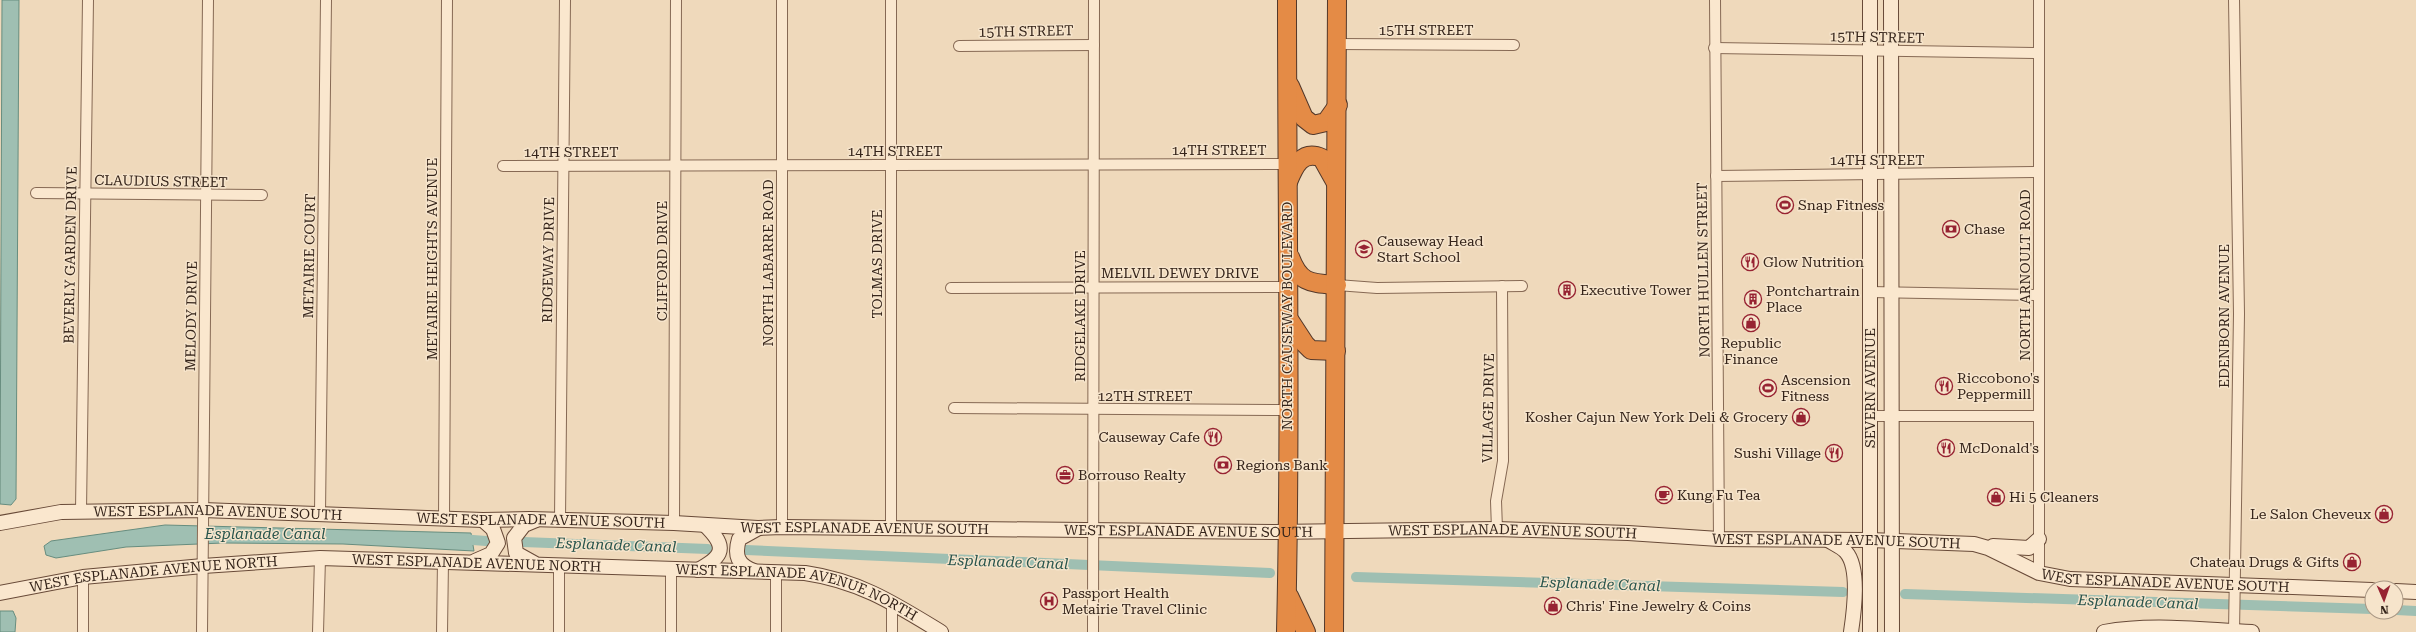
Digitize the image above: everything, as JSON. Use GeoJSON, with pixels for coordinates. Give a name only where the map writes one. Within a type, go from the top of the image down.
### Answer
{"type":"FeatureCollection","features":[{"type":"Feature","properties":{"kind":"highway","name":"NORTH CAUSEWAY BOULEVARD"},"geometry":{"type":"LineString","coordinates":[[1286,632],[1290,320],[1287,185],[1287,0]]}},
{"type":"Feature","properties":{"kind":"highway"},"geometry":{"type":"LineString","coordinates":[[1334,632],[1338,106],[1337,0]]}},
{"type":"Feature","properties":{"kind":"highway"},"geometry":{"type":"LineString","coordinates":[[1288,80],[1304,118],[1313,125],[1326,122],[1338,106]]}},
{"type":"Feature","properties":{"kind":"highway"},"geometry":{"type":"LineString","coordinates":[[1287,185],[1294,167],[1302,158],[1308,155],[1322,158],[1337,186]]}},
{"type":"Feature","properties":{"kind":"highway"},"geometry":{"type":"LineString","coordinates":[[1288,255],[1295,270],[1301,278],[1312,283],[1337,285]]}},
{"type":"Feature","properties":{"kind":"highway"},"geometry":{"type":"LineString","coordinates":[[1290,320],[1305,344],[1311,350],[1336,351]]}},
{"type":"Feature","properties":{"kind":"highway"},"geometry":{"type":"LineString","coordinates":[[1287,592],[1306,632]]}},
{"type":"Feature","properties":{"kind":"main road","name":"SEVERN AVENUE"},"geometry":{"type":"LineString","coordinates":[[1870,0],[1870,632]]}},
{"type":"Feature","properties":{"kind":"main road","name":"SEVERN AVENUE"},"geometry":{"type":"LineString","coordinates":[[1891,0],[1892,632]]}},
{"type":"Feature","properties":{"kind":"main road","name":"WEST ESPLANADE AVENUE SOUTH"},"geometry":{"type":"LineString","coordinates":[[0,523],[28,516],[81,511],[203,514],[320,513],[444,519],[674,523],[758,528],[1288,532],[1497,529],[1628,533],[1719,539],[1870,540],[1974,544],[1986,547],[2039,573],[2094,581],[2234,592],[2364,590]]}},
{"type":"Feature","properties":{"kind":"main road"},"geometry":{"type":"LineString","coordinates":[[473,562],[491,554],[498,543],[493,529],[483,520]]}},
{"type":"Feature","properties":{"kind":"main road"},"geometry":{"type":"LineString","coordinates":[[536,520],[518,530],[514,538],[516,553],[536,564]]}},
{"type":"Feature","properties":{"kind":"main road"},"geometry":{"type":"LineString","coordinates":[[698,570],[716,558],[720,549],[719,540],[706,526]]}},
{"type":"Feature","properties":{"kind":"main road"},"geometry":{"type":"LineString","coordinates":[[755,571],[742,566],[738,559],[737,546],[739,539],[758,528]]}},
{"type":"Feature","properties":{"kind":"main road"},"geometry":{"type":"LineString","coordinates":[[1986,547],[1995,546],[2029,548],[2039,539]]}},
{"type":"Feature","properties":{"kind":"main road"},"geometry":{"type":"LineString","coordinates":[[1828,540],[1846,552],[1852,561],[1854,588],[1851,632]]}},
{"type":"Feature","properties":{"kind":"main road","name":"WEST ESPLANADE AVENUE NORTH"},"geometry":{"type":"LineString","coordinates":[[3,591],[84,577],[203,566],[320,558],[755,571],[830,576],[854,584],[892,602],[942,632]]}},
{"type":"Feature","properties":{"kind":"main road"},"geometry":{"type":"LineString","coordinates":[[2404,591],[2416,592]]}},
{"type":"Feature","properties":{"kind":"main road"},"geometry":{"type":"LineString","coordinates":[[2104,632],[2123,628],[2150,627],[2234,629],[2252,632]]}},
{"type":"Feature","properties":{"kind":"street","name":"BEVERLY GARDEN DRIVE"},"geometry":{"type":"LineString","coordinates":[[81,511],[88,0]]}},
{"type":"Feature","properties":{"kind":"street","name":"MELODY DRIVE"},"geometry":{"type":"LineString","coordinates":[[202,632],[208,0]]}},
{"type":"Feature","properties":{"kind":"street","name":"METAIRIE COURT"},"geometry":{"type":"LineString","coordinates":[[320,513],[326,0]]}},
{"type":"Feature","properties":{"kind":"street","name":"METAIRIE HEIGHTS AVENUE"},"geometry":{"type":"LineString","coordinates":[[444,519],[447,0]]}},
{"type":"Feature","properties":{"kind":"street","name":"RIDGEWAY DRIVE"},"geometry":{"type":"LineString","coordinates":[[560,520],[565,0]]}},
{"type":"Feature","properties":{"kind":"street","name":"CLIFFORD DRIVE"},"geometry":{"type":"LineString","coordinates":[[674,523],[676,0]]}},
{"type":"Feature","properties":{"kind":"street","name":"NORTH LABARRE ROAD"},"geometry":{"type":"LineString","coordinates":[[782,0],[782,527]]}},
{"type":"Feature","properties":{"kind":"street","name":"TOLMAS DRIVE"},"geometry":{"type":"LineString","coordinates":[[891,0],[891,529]]}},
{"type":"Feature","properties":{"kind":"street","name":"RIDGELAKE DRIVE"},"geometry":{"type":"LineString","coordinates":[[1093,632],[1094,0]]}},
{"type":"Feature","properties":{"kind":"street","name":"NORTH HULLEN STREET"},"geometry":{"type":"LineString","coordinates":[[1715,0],[1714,48],[1719,539]]}},
{"type":"Feature","properties":{"kind":"street","name":"NORTH ARNOULT ROAD"},"geometry":{"type":"LineString","coordinates":[[2039,0],[2039,573]]}},
{"type":"Feature","properties":{"kind":"street","name":"EDENBORN AVENUE"},"geometry":{"type":"LineString","coordinates":[[2234,0],[2239,314],[2234,629]]}},
{"type":"Feature","properties":{"kind":"street","name":"15TH STREET"},"geometry":{"type":"LineString","coordinates":[[959,46],[1094,44]]}},
{"type":"Feature","properties":{"kind":"street","name":"15TH STREET"},"geometry":{"type":"LineString","coordinates":[[1337,44],[1514,45]]}},
{"type":"Feature","properties":{"kind":"street","name":"15TH STREET"},"geometry":{"type":"LineString","coordinates":[[1714,48],[2039,54]]}},
{"type":"Feature","properties":{"kind":"street","name":"14TH STREET"},"geometry":{"type":"LineString","coordinates":[[503,166],[1287,164]]}},
{"type":"Feature","properties":{"kind":"street","name":"14TH STREET"},"geometry":{"type":"LineString","coordinates":[[1716,176],[2039,172]]}},
{"type":"Feature","properties":{"kind":"street","name":"CLAUDIUS STREET"},"geometry":{"type":"LineString","coordinates":[[36,193],[262,196]]}},
{"type":"Feature","properties":{"kind":"street"},"geometry":{"type":"LineString","coordinates":[[1337,285],[1377,288],[1522,286]]}},
{"type":"Feature","properties":{"kind":"street","name":"VILLAGE DRIVE"},"geometry":{"type":"LineString","coordinates":[[1497,529],[1496,501],[1503,461],[1502,286]]}},
{"type":"Feature","properties":{"kind":"street","name":"MELVIL DEWEY DRIVE"},"geometry":{"type":"LineString","coordinates":[[951,288],[1290,287]]}},
{"type":"Feature","properties":{"kind":"street"},"geometry":{"type":"LineString","coordinates":[[1870,292],[2039,294]]}},
{"type":"Feature","properties":{"kind":"street","name":"12TH STREET"},"geometry":{"type":"LineString","coordinates":[[954,408],[1288,410]]}},
{"type":"Feature","properties":{"kind":"street"},"geometry":{"type":"LineString","coordinates":[[1870,416],[2039,416]]}},
{"type":"Feature","properties":{"kind":"street"},"geometry":{"type":"LineString","coordinates":[[318,632],[320,558]]}},
{"type":"Feature","properties":{"kind":"street"},"geometry":{"type":"LineString","coordinates":[[442,632],[443,561]]}},
{"type":"Feature","properties":{"kind":"street"},"geometry":{"type":"LineString","coordinates":[[559,565],[559,632]]}},
{"type":"Feature","properties":{"kind":"street"},"geometry":{"type":"LineString","coordinates":[[671,569],[671,632]]}},
{"type":"Feature","properties":{"kind":"street"},"geometry":{"type":"LineString","coordinates":[[776,572],[776,632]]}},
{"type":"Feature","properties":{"kind":"street"},"geometry":{"type":"LineString","coordinates":[[83,632],[84,577]]}},
{"type":"Feature","properties":{"kind":"street"},"geometry":{"type":"LineString","coordinates":[[892,602],[892,632]]}},
{"type":"Feature","properties":{"kind":"water"},"geometry":{"type":"Polygon","coordinates":[[[2,0],[19,0],[16,499],[11,505],[0,504],[2,0]]]}},
{"type":"Feature","properties":{"kind":"water"},"geometry":{"type":"Polygon","coordinates":[[[165,525],[471,533],[474,551],[343,544],[223,543],[126,547],[56,558],[46,555],[44,546],[51,541],[165,525]]]}},
{"type":"Feature","properties":{"kind":"water"},"geometry":{"type":"Polygon","coordinates":[[[0,611],[13,611],[16,618],[15,632],[0,632],[0,611]]]}},
{"type":"Feature","properties":{"kind":"waterway","name":"Esplanade Canal"},"geometry":{"type":"LineString","coordinates":[[460,539],[486,541]]}},
{"type":"Feature","properties":{"kind":"waterway","name":"Esplanade Canal"},"geometry":{"type":"LineString","coordinates":[[523,542],[708,549]]}},
{"type":"Feature","properties":{"kind":"waterway","name":"Esplanade Canal"},"geometry":{"type":"LineString","coordinates":[[746,550],[1270,573]]}},
{"type":"Feature","properties":{"kind":"waterway","name":"Esplanade Canal"},"geometry":{"type":"LineString","coordinates":[[1356,577],[1843,592]]}},
{"type":"Feature","properties":{"kind":"waterway","name":"Esplanade Canal"},"geometry":{"type":"LineString","coordinates":[[1905,594],[2364,609]]}},
{"type":"Feature","properties":{"kind":"waterway","name":"Esplanade Canal"},"geometry":{"type":"LineString","coordinates":[[2404,610],[2416,611]]}},
{"type":"Feature","properties":{"kind":"place","name":"Snap Fitness"},"geometry":{"type":"Point","coordinates":[1785,205]}},
{"type":"Feature","properties":{"kind":"place","name":"Chase"},"geometry":{"type":"Point","coordinates":[1951,229]}},
{"type":"Feature","properties":{"kind":"place","name":"Causeway Head Start School"},"geometry":{"type":"Point","coordinates":[1364,249]}},
{"type":"Feature","properties":{"kind":"place","name":"Glow Nutrition"},"geometry":{"type":"Point","coordinates":[1750,262]}},
{"type":"Feature","properties":{"kind":"place","name":"Executive Tower"},"geometry":{"type":"Point","coordinates":[1567,290]}},
{"type":"Feature","properties":{"kind":"place","name":"Pontchartrain Place"},"geometry":{"type":"Point","coordinates":[1753,299]}},
{"type":"Feature","properties":{"kind":"place","name":"Republic Finance"},"geometry":{"type":"Point","coordinates":[1751,323]}},
{"type":"Feature","properties":{"kind":"place","name":"Riccobono's Peppermill"},"geometry":{"type":"Point","coordinates":[1944,386]}},
{"type":"Feature","properties":{"kind":"place","name":"Ascension Fitness"},"geometry":{"type":"Point","coordinates":[1768,388]}},
{"type":"Feature","properties":{"kind":"place","name":"Kosher Cajun New York Deli & Grocery"},"geometry":{"type":"Point","coordinates":[1801,417]}},
{"type":"Feature","properties":{"kind":"place","name":"Causeway Cafe"},"geometry":{"type":"Point","coordinates":[1213,437]}},
{"type":"Feature","properties":{"kind":"place","name":"McDonald's"},"geometry":{"type":"Point","coordinates":[1946,448]}},
{"type":"Feature","properties":{"kind":"place","name":"Sushi Village"},"geometry":{"type":"Point","coordinates":[1834,453]}},
{"type":"Feature","properties":{"kind":"place","name":"Regions Bank"},"geometry":{"type":"Point","coordinates":[1223,465]}},
{"type":"Feature","properties":{"kind":"place","name":"Borrouso Realty"},"geometry":{"type":"Point","coordinates":[1065,475]}},
{"type":"Feature","properties":{"kind":"place","name":"Kung Fu Tea"},"geometry":{"type":"Point","coordinates":[1664,495]}},
{"type":"Feature","properties":{"kind":"place","name":"Hi 5 Cleaners"},"geometry":{"type":"Point","coordinates":[1996,497]}},
{"type":"Feature","properties":{"kind":"place","name":"Le Salon Cheveux"},"geometry":{"type":"Point","coordinates":[2384,514]}},
{"type":"Feature","properties":{"kind":"place","name":"Chateau Drugs & Gifts"},"geometry":{"type":"Point","coordinates":[2352,562]}},
{"type":"Feature","properties":{"kind":"place","name":"Passport Health Metairie Travel Clinic"},"geometry":{"type":"Point","coordinates":[1049,601]}},
{"type":"Feature","properties":{"kind":"place","name":"Chris' Fine Jewelry & Coins"},"geometry":{"type":"Point","coordinates":[1553,606]}}]}
